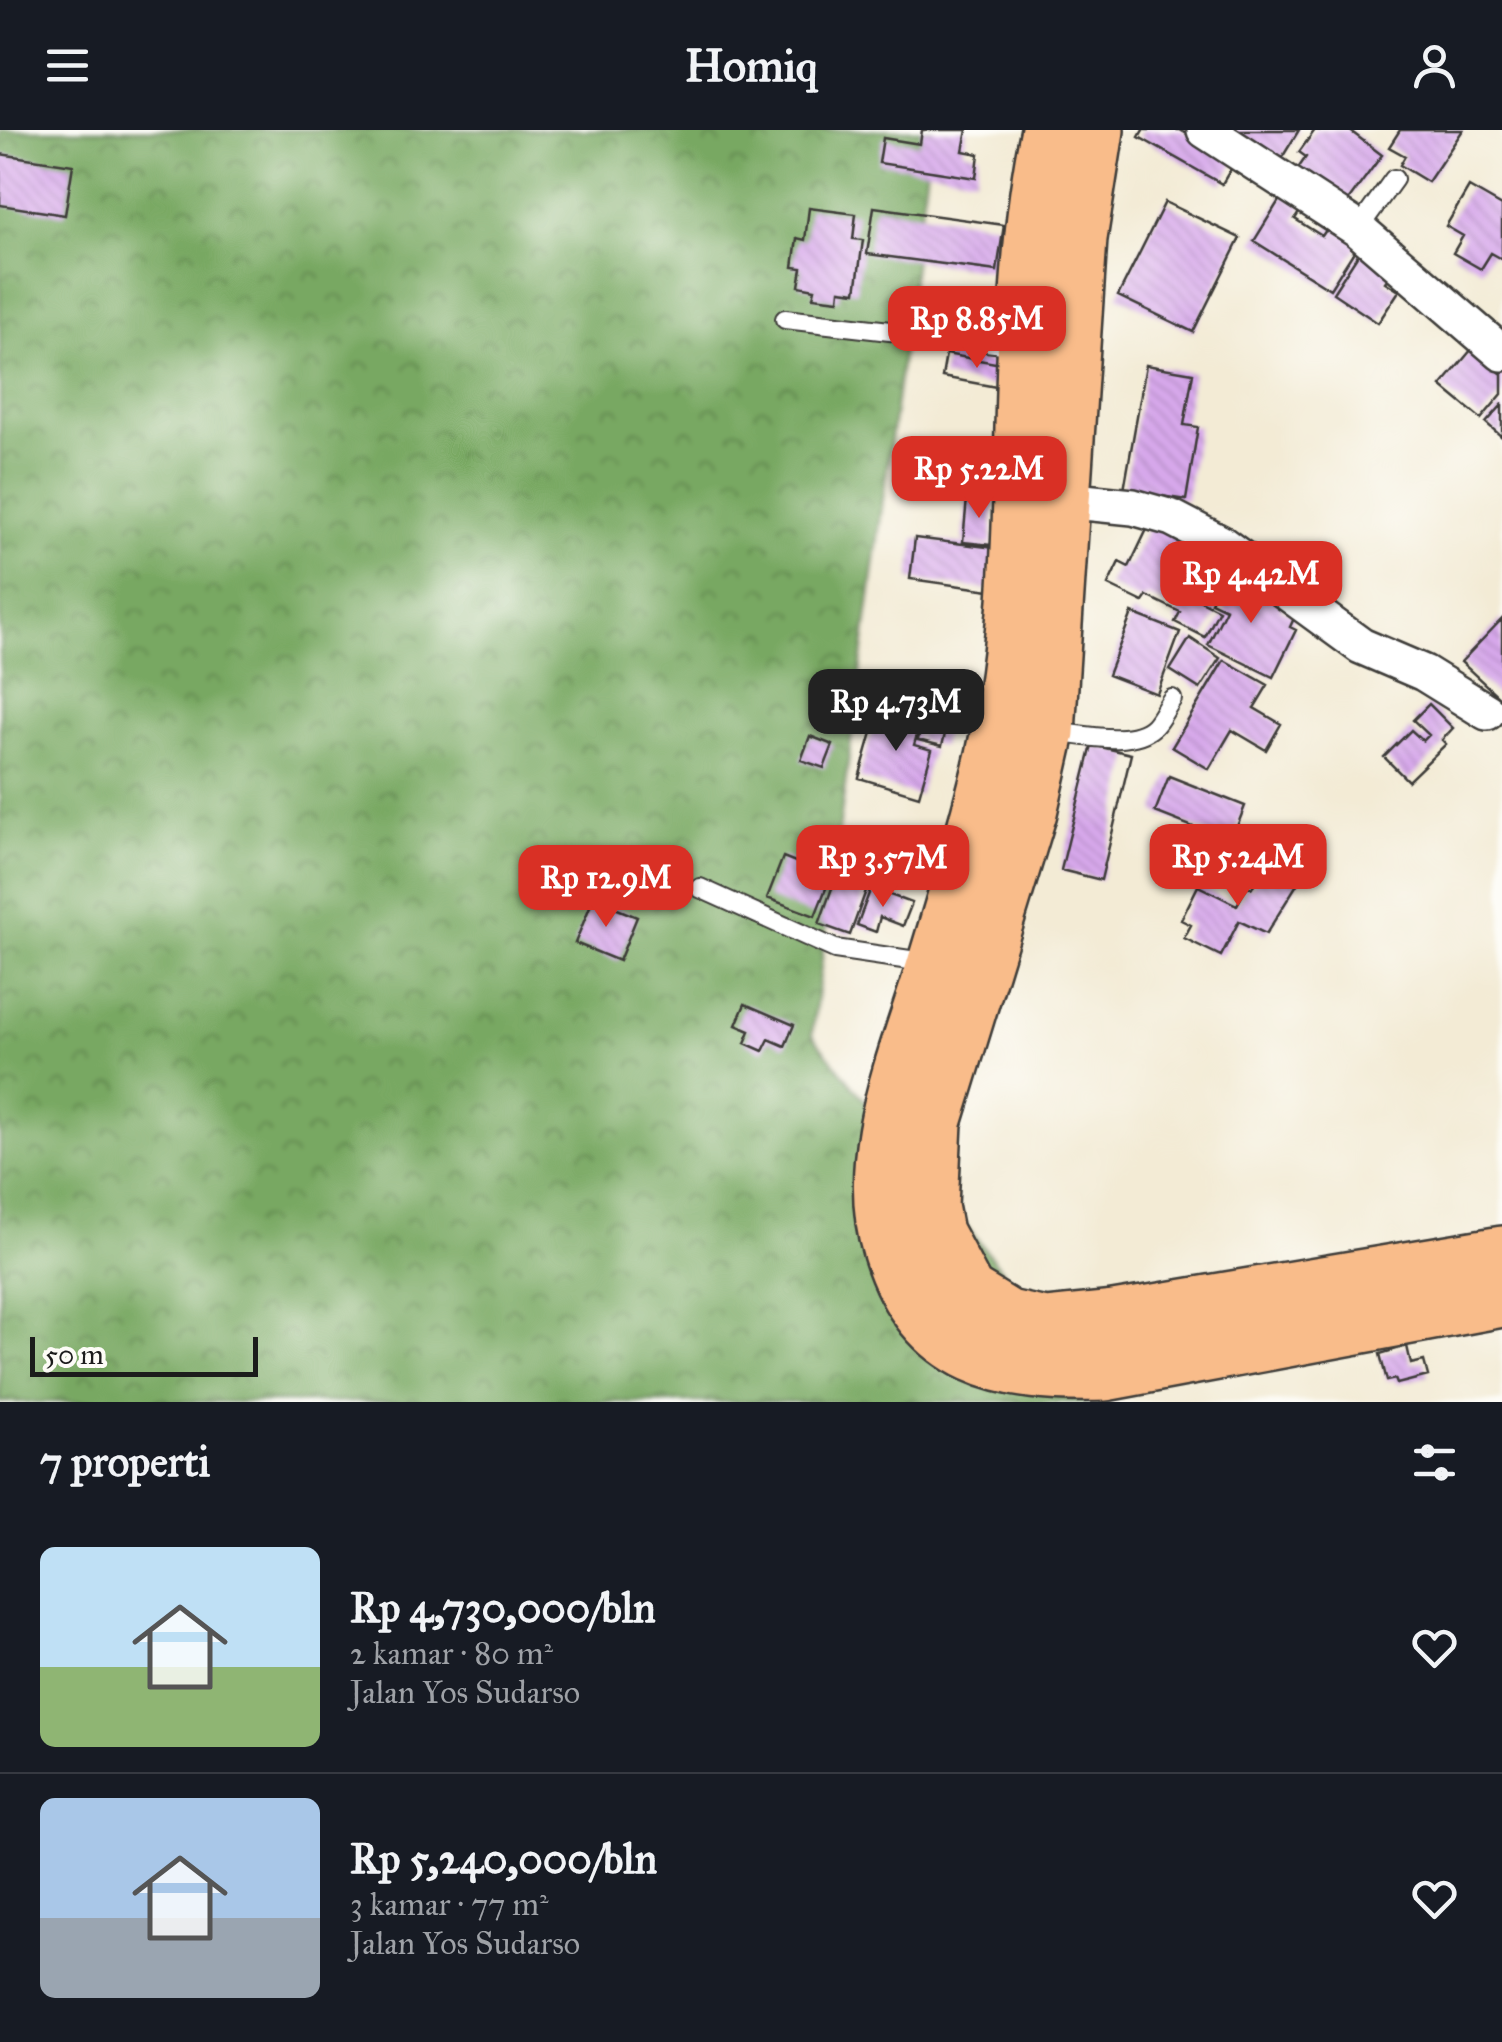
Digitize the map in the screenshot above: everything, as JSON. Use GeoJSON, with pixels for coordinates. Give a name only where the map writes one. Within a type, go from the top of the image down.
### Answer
{"type":"FeatureCollection","features":[{"type":"Feature","properties":{"kind":"highway"},"geometry":{"type":"LineString","coordinates":[[1049,130],[1030,254],[1016,616],[990,772],[936,964],[886,1120],[883,1213],[890,1250],[909,1296],[956,1347],[1040,1375],[1106,1373],[1502,1300]]}},
{"type":"Feature","properties":{"kind":"highway"},"geometry":{"type":"LineString","coordinates":[[1096,130],[1079,238],[1046,732],[1029,812],[934,1122],[930,1206],[935,1233],[967,1293],[1008,1318],[1046,1326],[1502,1254]]}},
{"type":"Feature","properties":{"kind":"street"},"geometry":{"type":"LineString","coordinates":[[1205,130],[1358,229],[1502,353]]}},
{"type":"Feature","properties":{"kind":"street"},"geometry":{"type":"LineString","coordinates":[[1064,500],[1133,507],[1172,518],[1220,543],[1361,646],[1424,673],[1488,712]]}},
{"type":"Feature","properties":{"kind":"lane"},"geometry":{"type":"LineString","coordinates":[[1358,229],[1394,178]]}},
{"type":"Feature","properties":{"kind":"lane"},"geometry":{"type":"LineString","coordinates":[[785,318],[1026,347]]}},
{"type":"Feature","properties":{"kind":"lane"},"geometry":{"type":"LineString","coordinates":[[1046,732],[1128,737],[1154,727],[1172,699]]}},
{"type":"Feature","properties":{"kind":"lane"},"geometry":{"type":"LineString","coordinates":[[700,888],[835,949],[936,964]]}},
{"type":"Feature","properties":{"kind":"green space"},"geometry":{"type":"Polygon","coordinates":[[[0,130],[932,130],[812,1035],[1108,1402],[0,1402],[0,130]]]}},
{"type":"Feature","properties":{"kind":"building"},"geometry":{"type":"Polygon","coordinates":[[[922,130],[967,130],[963,151],[979,154],[976,178],[879,163],[883,138],[920,144],[922,130]]]}},
{"type":"Feature","properties":{"kind":"building"},"geometry":{"type":"Polygon","coordinates":[[[1143,130],[1180,130],[1235,162],[1222,184],[1139,137],[1143,130]]]}},
{"type":"Feature","properties":{"kind":"building"},"geometry":{"type":"Polygon","coordinates":[[[1230,130],[1299,130],[1280,161],[1230,130]]]}},
{"type":"Feature","properties":{"kind":"building"},"geometry":{"type":"Polygon","coordinates":[[[1315,130],[1349,130],[1382,155],[1345,205],[1297,170],[1306,157],[1299,152],[1315,130]]]}},
{"type":"Feature","properties":{"kind":"building"},"geometry":{"type":"Polygon","coordinates":[[[1400,130],[1463,130],[1428,182],[1400,165],[1405,156],[1389,147],[1400,130]]]}},
{"type":"Feature","properties":{"kind":"building"},"geometry":{"type":"Polygon","coordinates":[[[0,154],[73,165],[65,215],[0,205],[0,154]]]}},
{"type":"Feature","properties":{"kind":"building"},"geometry":{"type":"Polygon","coordinates":[[[1469,187],[1502,206],[1502,259],[1491,253],[1481,269],[1453,253],[1463,236],[1446,226],[1469,187]]]}},
{"type":"Feature","properties":{"kind":"building"},"geometry":{"type":"Polygon","coordinates":[[[1283,194],[1303,206],[1295,219],[1322,236],[1330,224],[1360,242],[1330,289],[1254,241],[1283,194]]]}},
{"type":"Feature","properties":{"kind":"building"},"geometry":{"type":"Polygon","coordinates":[[[1165,202],[1240,238],[1193,332],[1118,296],[1165,202]]]}},
{"type":"Feature","properties":{"kind":"building"},"geometry":{"type":"Polygon","coordinates":[[[874,207],[1004,225],[997,271],[867,254],[874,207]]]}},
{"type":"Feature","properties":{"kind":"building"},"geometry":{"type":"Polygon","coordinates":[[[809,208],[856,214],[853,239],[863,240],[856,292],[840,290],[839,300],[813,297],[815,289],[799,286],[802,268],[793,267],[797,238],[805,240],[809,208]]]}},
{"type":"Feature","properties":{"kind":"building"},"geometry":{"type":"Polygon","coordinates":[[[1362,248],[1394,269],[1385,282],[1399,291],[1378,323],[1333,293],[1362,248]]]}},
{"type":"Feature","properties":{"kind":"building"},"geometry":{"type":"Polygon","coordinates":[[[1472,349],[1502,374],[1502,394],[1481,419],[1441,386],[1472,349]]]}},
{"type":"Feature","properties":{"kind":"building"},"geometry":{"type":"Polygon","coordinates":[[[946,354],[1012,366],[1007,389],[942,377],[946,354]]]}},
{"type":"Feature","properties":{"kind":"building"},"geometry":{"type":"Polygon","coordinates":[[[1146,365],[1193,373],[1184,425],[1198,427],[1186,500],[1124,490],[1146,365]]]}},
{"type":"Feature","properties":{"kind":"building"},"geometry":{"type":"Polygon","coordinates":[[[1502,405],[1502,437],[1486,423],[1502,405]]]}},
{"type":"Feature","properties":{"kind":"building"},"geometry":{"type":"Polygon","coordinates":[[[967,498],[994,500],[991,545],[963,542],[967,498]]]}},
{"type":"Feature","properties":{"kind":"building"},"geometry":{"type":"Polygon","coordinates":[[[1151,521],[1217,553],[1195,598],[1219,610],[1205,637],[1175,622],[1180,612],[1147,596],[1143,602],[1108,585],[1119,562],[1129,567],[1151,521]]]}},
{"type":"Feature","properties":{"kind":"building"},"geometry":{"type":"Polygon","coordinates":[[[915,538],[1003,549],[997,591],[910,579],[915,538]]]}},
{"type":"Feature","properties":{"kind":"building"},"geometry":{"type":"Polygon","coordinates":[[[1229,566],[1249,576],[1237,599],[1249,604],[1256,589],[1283,602],[1280,609],[1295,616],[1290,627],[1296,630],[1273,677],[1208,645],[1226,609],[1211,602],[1229,566]]]}},
{"type":"Feature","properties":{"kind":"building"},"geometry":{"type":"Polygon","coordinates":[[[1132,613],[1180,632],[1157,694],[1108,675],[1132,613]]]}},
{"type":"Feature","properties":{"kind":"building"},"geometry":{"type":"Polygon","coordinates":[[[1502,619],[1502,700],[1461,662],[1502,619]]]}},
{"type":"Feature","properties":{"kind":"building"},"geometry":{"type":"Polygon","coordinates":[[[1190,638],[1220,658],[1200,689],[1170,670],[1190,638]]]}},
{"type":"Feature","properties":{"kind":"building"},"geometry":{"type":"Polygon","coordinates":[[[1224,660],[1268,685],[1254,708],[1281,724],[1266,750],[1232,730],[1209,769],[1172,747],[1224,660]]]}},
{"type":"Feature","properties":{"kind":"building"},"geometry":{"type":"Polygon","coordinates":[[[1429,704],[1453,728],[1442,740],[1446,744],[1408,781],[1384,757],[1411,730],[1423,741],[1429,735],[1413,720],[1429,704]]]}},
{"type":"Feature","properties":{"kind":"building"},"geometry":{"type":"Polygon","coordinates":[[[879,708],[921,721],[914,745],[932,750],[919,796],[859,778],[879,708]]]}},
{"type":"Feature","properties":{"kind":"building"},"geometry":{"type":"Polygon","coordinates":[[[923,717],[948,722],[942,746],[918,740],[923,717]]]}},
{"type":"Feature","properties":{"kind":"building"},"geometry":{"type":"Polygon","coordinates":[[[810,736],[833,745],[824,768],[801,760],[810,736]]]}},
{"type":"Feature","properties":{"kind":"building"},"geometry":{"type":"Polygon","coordinates":[[[1092,745],[1131,754],[1101,880],[1061,870],[1092,745]]]}},
{"type":"Feature","properties":{"kind":"building"},"geometry":{"type":"Polygon","coordinates":[[[1169,776],[1245,806],[1231,842],[1155,812],[1169,776]]]}},
{"type":"Feature","properties":{"kind":"building"},"geometry":{"type":"Polygon","coordinates":[[[783,857],[831,876],[815,916],[767,898],[783,857]]]}},
{"type":"Feature","properties":{"kind":"building"},"geometry":{"type":"Polygon","coordinates":[[[1266,861],[1301,878],[1266,934],[1239,921],[1221,956],[1184,938],[1191,925],[1181,920],[1198,886],[1237,905],[1247,886],[1252,888],[1266,861]]]}},
{"type":"Feature","properties":{"kind":"building"},"geometry":{"type":"Polygon","coordinates":[[[836,877],[867,888],[850,935],[819,924],[836,877]]]}},
{"type":"Feature","properties":{"kind":"building"},"geometry":{"type":"Polygon","coordinates":[[[871,888],[912,903],[903,926],[880,917],[876,932],[857,925],[871,888]]]}},
{"type":"Feature","properties":{"kind":"building"},"geometry":{"type":"Polygon","coordinates":[[[593,899],[637,917],[619,961],[575,943],[593,899]]]}},
{"type":"Feature","properties":{"kind":"building"},"geometry":{"type":"Polygon","coordinates":[[[745,1004],[794,1025],[785,1046],[769,1039],[763,1051],[745,1043],[750,1031],[736,1025],[745,1004]]]}},
{"type":"Feature","properties":{"kind":"building"},"geometry":{"type":"Polygon","coordinates":[[[1407,1346],[1411,1364],[1424,1361],[1428,1376],[1397,1384],[1395,1379],[1387,1381],[1380,1354],[1407,1346]]]}}]}
